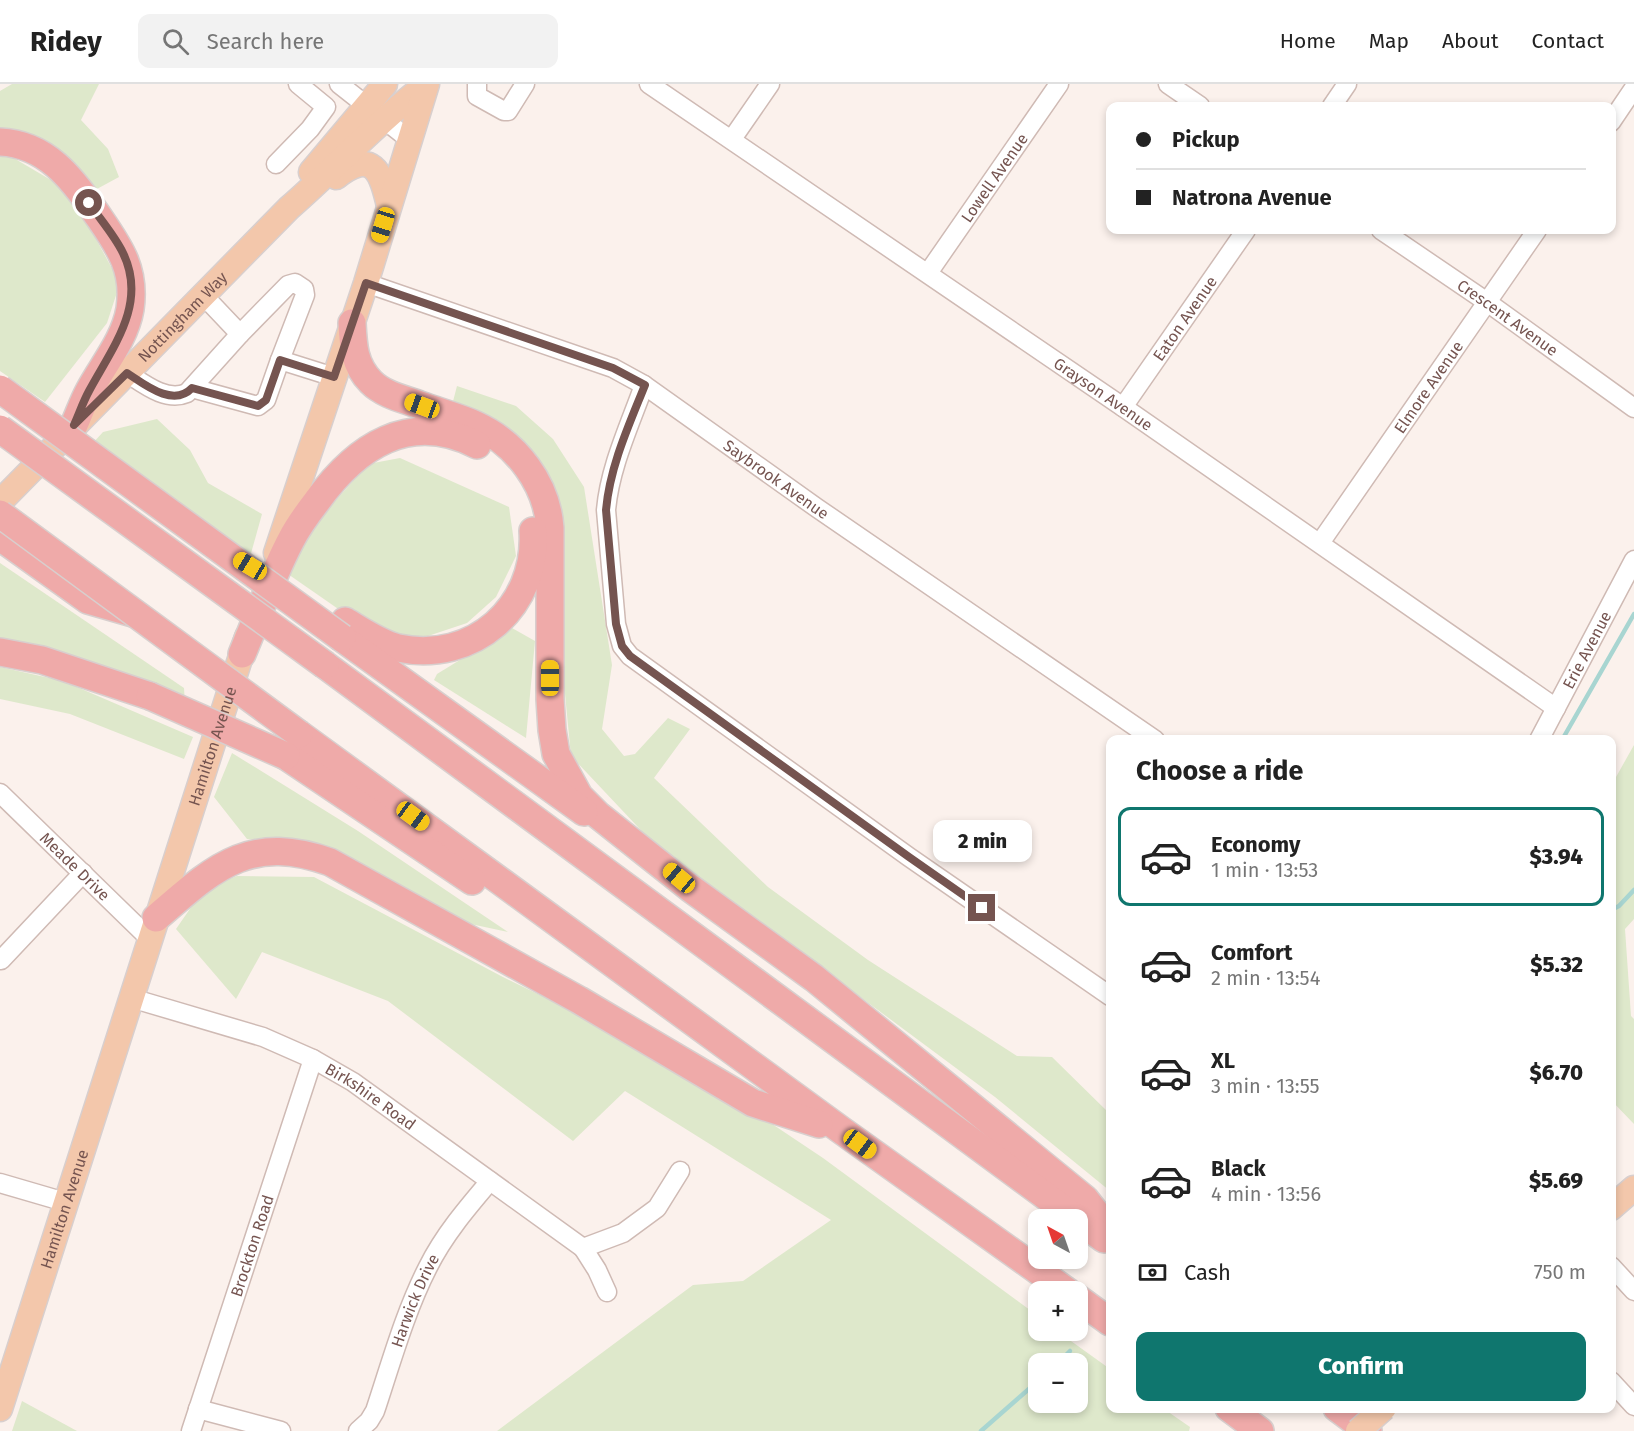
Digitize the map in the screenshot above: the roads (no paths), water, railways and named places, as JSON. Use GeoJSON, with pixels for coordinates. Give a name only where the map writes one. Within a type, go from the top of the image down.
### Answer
{"type":"FeatureCollection","features":[{"type":"Feature","properties":{"kind":"highway"},"geometry":{"type":"LineString","coordinates":[[0,142],[27,147],[46,157],[64,171],[78,187],[123,253],[130,272],[132,292],[130,311],[124,329],[89,392],[74,425]]}},
{"type":"Feature","properties":{"kind":"highway"},"geometry":{"type":"LineString","coordinates":[[352,323],[355,356],[371,382],[386,393],[477,426],[499,438],[528,466],[549,510],[550,699],[556,753],[579,796],[690,888],[814,978],[1086,1199],[1106,1226]]}},
{"type":"Feature","properties":{"kind":"highway"},"geometry":{"type":"LineString","coordinates":[[0,389],[209,541],[343,629],[565,799],[667,868]]}},
{"type":"Feature","properties":{"kind":"highway"},"geometry":{"type":"LineString","coordinates":[[0,429],[325,665],[1106,1240]]}},
{"type":"Feature","properties":{"kind":"highway"},"geometry":{"type":"LineString","coordinates":[[242,654],[291,540],[326,488],[358,455],[377,443],[395,436],[436,432],[475,443],[509,470],[520,486],[528,505],[533,524],[534,545],[532,566],[525,586],[513,606],[497,624],[460,645],[438,650],[396,647],[343,629]]}},
{"type":"Feature","properties":{"kind":"highway"},"geometry":{"type":"LineString","coordinates":[[0,514],[135,613],[292,745],[771,1079],[1053,1281]]}},
{"type":"Feature","properties":{"kind":"highway"},"geometry":{"type":"LineString","coordinates":[[0,537],[88,600],[135,613]]}},
{"type":"Feature","properties":{"kind":"highway"},"geometry":{"type":"LineString","coordinates":[[0,652],[42,660],[292,745]]}},
{"type":"Feature","properties":{"kind":"highway"},"geometry":{"type":"LineString","coordinates":[[153,928],[207,874],[226,864],[267,852],[291,852],[313,856],[330,862],[579,1000],[753,1103],[840,1130]]}},
{"type":"Feature","properties":{"kind":"highway"},"geometry":{"type":"LineString","coordinates":[[1088,1306],[1106,1319]]}},
{"type":"Feature","properties":{"kind":"highway"},"geometry":{"type":"LineString","coordinates":[[1236,1413],[1260,1431]]}},
{"type":"Feature","properties":{"kind":"highway"},"geometry":{"type":"LineString","coordinates":[[1344,1413],[1368,1431]]}},
{"type":"Feature","properties":{"kind":"main road","name":"Nottingham Way"},"geometry":{"type":"LineString","coordinates":[[0,502],[289,208],[330,173],[375,113],[385,84]]}},
{"type":"Feature","properties":{"kind":"main road","name":"Nottingham Way"},"geometry":{"type":"LineString","coordinates":[[289,208],[312,170],[327,153],[375,113],[426,84]]}},
{"type":"Feature","properties":{"kind":"main road","name":"Hamilton Avenue"},"geometry":{"type":"LineString","coordinates":[[0,1408],[242,654],[366,283],[426,84]]}},
{"type":"Feature","properties":{"kind":"main road"},"geometry":{"type":"LineString","coordinates":[[289,208],[350,166],[362,163],[378,173],[384,183],[389,206]]}},
{"type":"Feature","properties":{"kind":"main road"},"geometry":{"type":"LineString","coordinates":[[1616,1204],[1634,1188]]}},
{"type":"Feature","properties":{"kind":"main road"},"geometry":{"type":"LineString","coordinates":[[1358,1431],[1378,1413]]}},
{"type":"Feature","properties":{"kind":"street"},"geometry":{"type":"LineString","coordinates":[[276,164],[326,107],[298,84]]}},
{"type":"Feature","properties":{"kind":"street"},"geometry":{"type":"LineString","coordinates":[[339,84],[410,140]]}},
{"type":"Feature","properties":{"kind":"street"},"geometry":{"type":"LineString","coordinates":[[475,85],[477,96],[508,111],[525,84]]}},
{"type":"Feature","properties":{"kind":"street","name":"Grayson Avenue"},"geometry":{"type":"LineString","coordinates":[[649,84],[1123,407],[1556,708]]}},
{"type":"Feature","properties":{"kind":"street"},"geometry":{"type":"LineString","coordinates":[[732,139],[770,84]]}},
{"type":"Feature","properties":{"kind":"street","name":"Lowell Avenue"},"geometry":{"type":"LineString","coordinates":[[928,273],[1059,84]]}},
{"type":"Feature","properties":{"kind":"street"},"geometry":{"type":"LineString","coordinates":[[1168,84],[1194,102]]}},
{"type":"Feature","properties":{"kind":"street"},"geometry":{"type":"LineString","coordinates":[[1335,102],[1347,84]]}},
{"type":"Feature","properties":{"kind":"street"},"geometry":{"type":"LineString","coordinates":[[1616,115],[1634,88]]}},
{"type":"Feature","properties":{"kind":"street"},"geometry":{"type":"LineString","coordinates":[[303,135],[327,153]]}},
{"type":"Feature","properties":{"kind":"street","name":"Eaton Avenue"},"geometry":{"type":"LineString","coordinates":[[1123,407],[1243,234]]}},
{"type":"Feature","properties":{"kind":"street","name":"Crescent Avenue"},"geometry":{"type":"LineString","coordinates":[[1387,234],[1487,302],[1634,408]]}},
{"type":"Feature","properties":{"kind":"street","name":"Elmore Avenue"},"geometry":{"type":"LineString","coordinates":[[1320,543],[1534,234]]}},
{"type":"Feature","properties":{"kind":"street"},"geometry":{"type":"LineString","coordinates":[[127,373],[154,390],[178,396],[187,393],[288,285],[295,282],[304,289],[305,295],[266,400],[258,406],[192,388]]}},
{"type":"Feature","properties":{"kind":"street","name":"Saybrook Avenue"},"geometry":{"type":"LineString","coordinates":[[366,283],[613,368],[645,385],[817,508],[1148,735]]}},
{"type":"Feature","properties":{"kind":"street"},"geometry":{"type":"LineString","coordinates":[[203,295],[240,334]]}},
{"type":"Feature","properties":{"kind":"street"},"geometry":{"type":"LineString","coordinates":[[280,360],[334,377]]}},
{"type":"Feature","properties":{"kind":"street"},"geometry":{"type":"LineString","coordinates":[[645,385],[613,471],[606,510],[617,634],[626,651],[909,857],[1106,993]]}},
{"type":"Feature","properties":{"kind":"street","name":"Erie Avenue"},"geometry":{"type":"LineString","coordinates":[[1542,735],[1634,560]]}},
{"type":"Feature","properties":{"kind":"street","name":"Meade Drive"},"geometry":{"type":"LineString","coordinates":[[0,793],[82,873],[153,928]]}},
{"type":"Feature","properties":{"kind":"street"},"geometry":{"type":"LineString","coordinates":[[1,960],[82,873]]}},
{"type":"Feature","properties":{"kind":"street","name":"Birkshire Road"},"geometry":{"type":"LineString","coordinates":[[131,998],[263,1037],[313,1059],[353,1082],[583,1248],[597,1269],[607,1292]]}},
{"type":"Feature","properties":{"kind":"street","name":"Brockton Road"},"geometry":{"type":"LineString","coordinates":[[191,1431],[313,1059]]}},
{"type":"Feature","properties":{"kind":"street"},"geometry":{"type":"LineString","coordinates":[[583,1248],[624,1233],[657,1208],[680,1172]]}},
{"type":"Feature","properties":{"kind":"street","name":"Harwick Drive"},"geometry":{"type":"LineString","coordinates":[[358,1431],[369,1421],[375,1411],[415,1295],[428,1266],[455,1222],[490,1181]]}},
{"type":"Feature","properties":{"kind":"street"},"geometry":{"type":"LineString","coordinates":[[0,1183],[65,1202]]}},
{"type":"Feature","properties":{"kind":"street"},"geometry":{"type":"LineString","coordinates":[[1616,1271],[1634,1291]]}},
{"type":"Feature","properties":{"kind":"street"},"geometry":{"type":"LineString","coordinates":[[1616,1387],[1634,1406]]}},
{"type":"Feature","properties":{"kind":"street"},"geometry":{"type":"LineString","coordinates":[[198,1409],[281,1431]]}},
{"type":"Feature","properties":{"kind":"waterway"},"geometry":{"type":"LineString","coordinates":[[1565,735],[1634,614]]}},
{"type":"Feature","properties":{"kind":"waterway"},"geometry":{"type":"LineString","coordinates":[[1616,908],[1634,890]]}},
{"type":"Feature","properties":{"kind":"waterway"},"geometry":{"type":"LineString","coordinates":[[981,1431],[1028,1390]]}}]}
